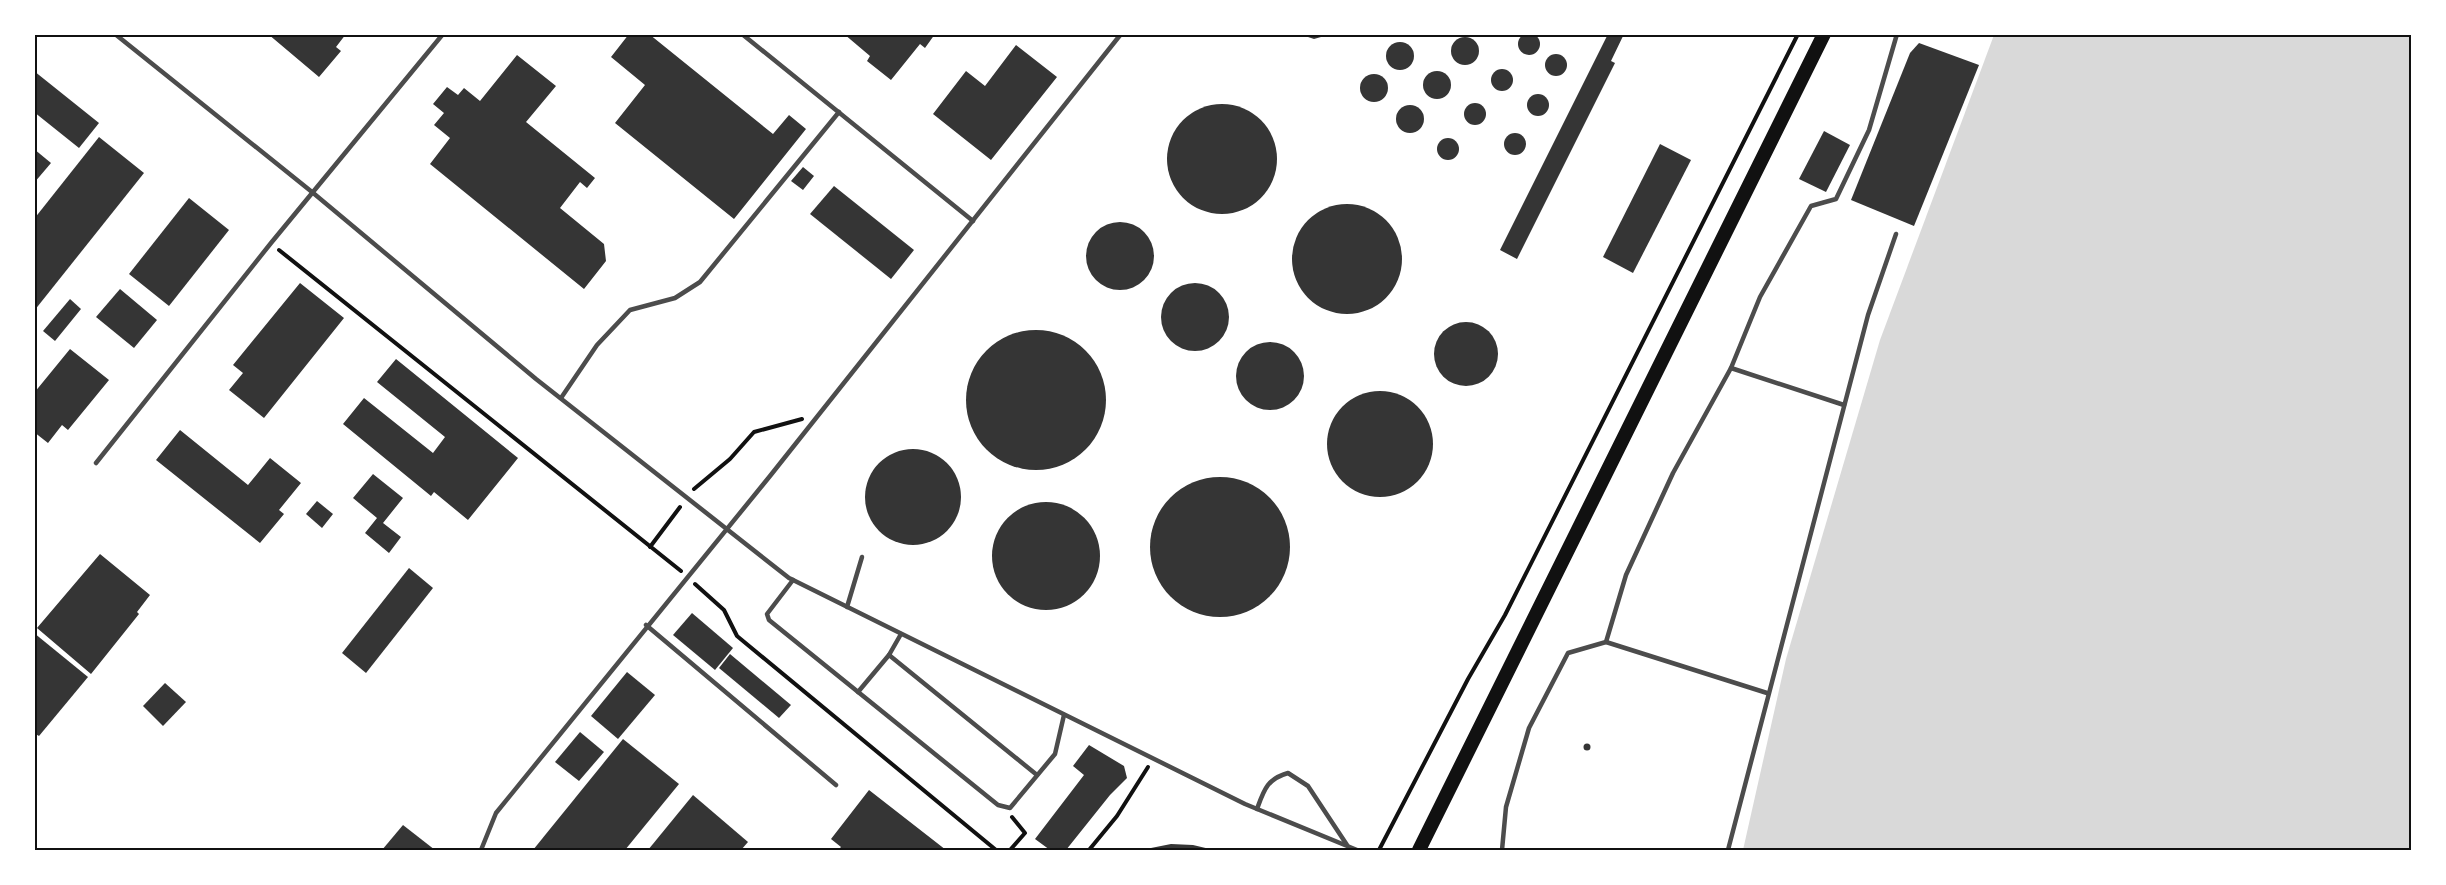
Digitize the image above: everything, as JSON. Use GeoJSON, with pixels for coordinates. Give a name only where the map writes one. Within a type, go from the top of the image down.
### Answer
{"type":"FeatureCollection","features":[{"type":"Feature","properties":{"kind":"main road"},"geometry":{"type":"LineString","coordinates":[[1419,850],[1824,34]]}},
{"type":"Feature","properties":{"kind":"lane"},"geometry":{"type":"LineString","coordinates":[[116,34],[561,398],[794,580],[1257,809],[1357,850]]}},
{"type":"Feature","properties":{"kind":"lane"},"geometry":{"type":"LineString","coordinates":[[96,463],[312,192],[443,34]]}},
{"type":"Feature","properties":{"kind":"lane"},"geometry":{"type":"LineString","coordinates":[[742,34],[973,221]]}},
{"type":"Feature","properties":{"kind":"lane"},"geometry":{"type":"LineString","coordinates":[[481,850],[496,813],[815,419],[1120,34]]}},
{"type":"Feature","properties":{"kind":"lane"},"geometry":{"type":"LineString","coordinates":[[1606,642],[1626,575],[1673,473],[1731,368],[1760,297],[1811,207],[1836,199],[1869,130],[1897,34]]}},
{"type":"Feature","properties":{"kind":"lane"},"geometry":{"type":"LineString","coordinates":[[561,398],[597,345],[630,310],[675,298],[700,282],[839,112]]}},
{"type":"Feature","properties":{"kind":"lane"},"geometry":{"type":"LineString","coordinates":[[1728,850],[1767,693],[1868,315],[1896,234]]}},
{"type":"Feature","properties":{"kind":"lane"},"geometry":{"type":"LineString","coordinates":[[1731,368],[1844,405]]}},
{"type":"Feature","properties":{"kind":"lane"},"geometry":{"type":"LineString","coordinates":[[847,607],[862,556]]}},
{"type":"Feature","properties":{"kind":"lane"},"geometry":{"type":"LineString","coordinates":[[794,580],[767,614],[769,620],[998,805],[1010,808],[1055,754],[1064,715]]}},
{"type":"Feature","properties":{"kind":"lane"},"geometry":{"type":"LineString","coordinates":[[646,625],[836,785]]}},
{"type":"Feature","properties":{"kind":"lane"},"geometry":{"type":"LineString","coordinates":[[858,692],[889,656],[901,634]]}},
{"type":"Feature","properties":{"kind":"lane"},"geometry":{"type":"LineString","coordinates":[[1502,850],[1506,807],[1529,728],[1568,653],[1606,642],[1767,693]]}},
{"type":"Feature","properties":{"kind":"lane"},"geometry":{"type":"LineString","coordinates":[[889,656],[1037,775]]}},
{"type":"Feature","properties":{"kind":"lane"},"geometry":{"type":"LineString","coordinates":[[1257,809],[1267,784],[1274,777],[1288,773],[1308,786],[1347,845]]}},
{"type":"Feature","properties":{"kind":"path"},"geometry":{"type":"LineString","coordinates":[[1379,850],[1468,680],[1506,615],[1798,34]]}},
{"type":"Feature","properties":{"kind":"path"},"geometry":{"type":"LineString","coordinates":[[271,243],[687,576],[724,610],[737,636],[996,850]]}},
{"type":"Feature","properties":{"kind":"path"},"geometry":{"type":"LineString","coordinates":[[650,547],[697,485],[730,459],[754,432],[795,419],[815,419]]}},
{"type":"Feature","properties":{"kind":"path"},"geometry":{"type":"LineString","coordinates":[[1089,850],[1117,816],[1154,759]]}},
{"type":"Feature","properties":{"kind":"path"},"geometry":{"type":"LineString","coordinates":[[1004,807],[1024,833],[1010,850]]}},
{"type":"Feature","properties":{"kind":"shaded area"},"geometry":{"type":"Polygon","coordinates":[[[1994,35],[2411,35],[2411,850],[1743,850],[1786,659],[1880,340],[1994,35]]]}},
{"type":"Feature","properties":{"kind":"building"},"geometry":{"type":"Polygon","coordinates":[[[1529,33],[1537,36],[1540,44],[1537,52],[1529,55],[1521,52],[1518,44],[1521,36],[1529,33]]]}},
{"type":"Feature","properties":{"kind":"building"},"geometry":{"type":"Polygon","coordinates":[[[268,34],[346,34],[336,47],[341,51],[319,77],[268,34]]]}},
{"type":"Feature","properties":{"kind":"building"},"geometry":{"type":"Polygon","coordinates":[[[629,34],[649,34],[773,134],[789,115],[806,129],[734,219],[615,123],[645,85],[611,57],[629,34]]]}},
{"type":"Feature","properties":{"kind":"building"},"geometry":{"type":"Polygon","coordinates":[[[844,34],[935,34],[925,48],[920,44],[891,80],[867,61],[870,56],[844,34]]]}},
{"type":"Feature","properties":{"kind":"building"},"geometry":{"type":"Polygon","coordinates":[[[1299,34],[1328,34],[1328,35],[1314,39],[1299,34]]]}},
{"type":"Feature","properties":{"kind":"building"},"geometry":{"type":"Polygon","coordinates":[[[1608,34],[1624,34],[1611,61],[1615,63],[1517,259],[1500,250],[1608,34]]]}},
{"type":"Feature","properties":{"kind":"building"},"geometry":{"type":"Polygon","coordinates":[[[1465,37],[1475,41],[1479,51],[1475,61],[1465,65],[1455,61],[1451,51],[1455,41],[1465,37]]]}},
{"type":"Feature","properties":{"kind":"building"},"geometry":{"type":"Polygon","coordinates":[[[1400,42],[1410,46],[1414,56],[1410,66],[1400,70],[1390,66],[1386,56],[1390,46],[1400,42]]]}},
{"type":"Feature","properties":{"kind":"building"},"geometry":{"type":"Polygon","coordinates":[[[1919,43],[1979,65],[1914,226],[1851,200],[1910,53],[1919,43]]]}},
{"type":"Feature","properties":{"kind":"building"},"geometry":{"type":"Polygon","coordinates":[[[1016,45],[1057,77],[991,160],[933,114],[966,71],[985,86],[1016,45]]]}},
{"type":"Feature","properties":{"kind":"building"},"geometry":{"type":"Polygon","coordinates":[[[1552,54],[1560,54],[1567,61],[1567,69],[1560,76],[1552,76],[1545,69],[1545,61],[1552,54]]]}},
{"type":"Feature","properties":{"kind":"building"},"geometry":{"type":"Polygon","coordinates":[[[517,55],[556,86],[526,122],[595,178],[587,188],[580,182],[560,208],[604,244],[606,261],[584,289],[430,164],[450,138],[434,125],[444,113],[433,104],[447,87],[458,95],[464,88],[480,101],[517,55]]]}},
{"type":"Feature","properties":{"kind":"building"},"geometry":{"type":"Polygon","coordinates":[[[1498,69],[1506,69],[1513,76],[1513,84],[1506,91],[1498,91],[1491,84],[1491,76],[1498,69]]]}},
{"type":"Feature","properties":{"kind":"building"},"geometry":{"type":"Polygon","coordinates":[[[34,71],[99,123],[79,148],[34,112],[34,71]]]}},
{"type":"Feature","properties":{"kind":"building"},"geometry":{"type":"Polygon","coordinates":[[[1437,71],[1447,75],[1451,85],[1447,95],[1437,99],[1427,95],[1423,85],[1427,75],[1437,71]]]}},
{"type":"Feature","properties":{"kind":"building"},"geometry":{"type":"Polygon","coordinates":[[[1374,74],[1384,78],[1388,88],[1384,98],[1374,102],[1364,98],[1360,88],[1364,78],[1374,74]]]}},
{"type":"Feature","properties":{"kind":"building"},"geometry":{"type":"Polygon","coordinates":[[[1534,94],[1542,94],[1549,101],[1549,109],[1542,116],[1534,116],[1527,109],[1527,101],[1534,94]]]}},
{"type":"Feature","properties":{"kind":"building"},"geometry":{"type":"Polygon","coordinates":[[[1471,103],[1479,103],[1486,110],[1486,118],[1479,125],[1471,125],[1464,118],[1464,110],[1471,103]]]}},
{"type":"Feature","properties":{"kind":"building"},"geometry":{"type":"Polygon","coordinates":[[[1222,104],[1243,108],[1261,120],[1273,138],[1277,159],[1273,180],[1261,198],[1243,210],[1222,214],[1201,210],[1183,198],[1171,180],[1167,159],[1171,138],[1183,120],[1201,108],[1222,104]]]}},
{"type":"Feature","properties":{"kind":"building"},"geometry":{"type":"Polygon","coordinates":[[[1410,105],[1420,109],[1424,119],[1420,129],[1410,133],[1400,129],[1396,119],[1400,109],[1410,105]]]}},
{"type":"Feature","properties":{"kind":"building"},"geometry":{"type":"Polygon","coordinates":[[[1824,131],[1850,145],[1826,192],[1799,179],[1824,131]]]}},
{"type":"Feature","properties":{"kind":"building"},"geometry":{"type":"Polygon","coordinates":[[[1511,133],[1519,133],[1526,140],[1526,148],[1519,155],[1511,155],[1504,148],[1504,140],[1511,133]]]}},
{"type":"Feature","properties":{"kind":"building"},"geometry":{"type":"Polygon","coordinates":[[[99,137],[144,173],[34,311],[34,219],[99,137]]]}},
{"type":"Feature","properties":{"kind":"building"},"geometry":{"type":"Polygon","coordinates":[[[1444,138],[1452,138],[1459,145],[1459,153],[1452,160],[1444,160],[1437,153],[1437,145],[1444,138]]]}},
{"type":"Feature","properties":{"kind":"building"},"geometry":{"type":"Polygon","coordinates":[[[1660,144],[1691,160],[1633,273],[1603,257],[1660,144]]]}},
{"type":"Feature","properties":{"kind":"building"},"geometry":{"type":"Polygon","coordinates":[[[34,149],[51,163],[34,183],[34,149]]]}},
{"type":"Feature","properties":{"kind":"building"},"geometry":{"type":"Polygon","coordinates":[[[803,167],[814,176],[803,190],[791,181],[803,167]]]}},
{"type":"Feature","properties":{"kind":"building"},"geometry":{"type":"Polygon","coordinates":[[[834,186],[914,250],[891,279],[810,214],[834,186]]]}},
{"type":"Feature","properties":{"kind":"building"},"geometry":{"type":"Polygon","coordinates":[[[189,198],[229,230],[169,306],[129,274],[189,198]]]}},
{"type":"Feature","properties":{"kind":"building"},"geometry":{"type":"Polygon","coordinates":[[[1347,204],[1368,208],[1386,220],[1398,238],[1402,259],[1398,280],[1386,298],[1368,310],[1347,314],[1326,310],[1308,298],[1296,280],[1292,259],[1296,238],[1308,220],[1326,208],[1347,204]]]}},
{"type":"Feature","properties":{"kind":"building"},"geometry":{"type":"Polygon","coordinates":[[[1113,222],[1127,222],[1139,227],[1149,237],[1154,256],[1149,275],[1139,285],[1127,290],[1113,290],[1101,285],[1091,275],[1086,263],[1086,249],[1091,237],[1101,227],[1113,222]]]}},
{"type":"Feature","properties":{"kind":"building"},"geometry":{"type":"Polygon","coordinates":[[[300,283],[344,318],[264,418],[229,390],[243,373],[233,365],[300,283]]]}},
{"type":"Feature","properties":{"kind":"building"},"geometry":{"type":"Polygon","coordinates":[[[1188,283],[1202,283],[1214,288],[1224,298],[1229,317],[1224,336],[1214,346],[1202,351],[1188,351],[1176,346],[1166,336],[1161,324],[1161,310],[1166,298],[1176,288],[1188,283]]]}},
{"type":"Feature","properties":{"kind":"building"},"geometry":{"type":"Polygon","coordinates":[[[120,289],[157,320],[134,348],[96,317],[120,289]]]}},
{"type":"Feature","properties":{"kind":"building"},"geometry":{"type":"Polygon","coordinates":[[[70,299],[81,309],[55,341],[43,331],[70,299]]]}},
{"type":"Feature","properties":{"kind":"building"},"geometry":{"type":"Polygon","coordinates":[[[1460,322],[1472,322],[1489,331],[1496,342],[1498,354],[1496,366],[1489,377],[1472,386],[1460,386],[1448,381],[1439,372],[1434,360],[1434,348],[1439,336],[1448,327],[1460,322]]]}},
{"type":"Feature","properties":{"kind":"building"},"geometry":{"type":"Polygon","coordinates":[[[1036,330],[1063,335],[1086,350],[1101,373],[1106,400],[1101,427],[1086,450],[1063,465],[1036,470],[1009,465],[986,450],[971,427],[966,400],[971,373],[986,350],[1009,335],[1036,330]]]}},
{"type":"Feature","properties":{"kind":"building"},"geometry":{"type":"Polygon","coordinates":[[[1263,342],[1277,342],[1289,347],[1299,357],[1304,376],[1299,395],[1289,405],[1277,410],[1263,410],[1251,405],[1241,395],[1236,383],[1236,369],[1241,357],[1251,347],[1263,342]]]}},
{"type":"Feature","properties":{"kind":"building"},"geometry":{"type":"Polygon","coordinates":[[[70,349],[109,380],[68,430],[62,425],[48,443],[34,432],[34,393],[70,349]]]}},
{"type":"Feature","properties":{"kind":"building"},"geometry":{"type":"Polygon","coordinates":[[[396,359],[518,458],[468,520],[434,492],[431,496],[343,424],[364,398],[433,453],[445,437],[377,382],[396,359]]]}},
{"type":"Feature","properties":{"kind":"building"},"geometry":{"type":"Polygon","coordinates":[[[1380,391],[1400,395],[1418,406],[1429,424],[1433,444],[1429,464],[1418,482],[1400,493],[1380,497],[1360,493],[1342,482],[1331,464],[1327,444],[1331,424],[1342,406],[1360,395],[1380,391]]]}},
{"type":"Feature","properties":{"kind":"building"},"geometry":{"type":"Polygon","coordinates":[[[180,430],[248,485],[270,458],[301,483],[279,510],[284,514],[260,543],[156,460],[180,430]]]}},
{"type":"Feature","properties":{"kind":"building"},"geometry":{"type":"Polygon","coordinates":[[[913,449],[931,453],[947,463],[957,479],[961,497],[957,515],[947,531],[931,541],[913,545],[895,541],[879,531],[869,515],[865,497],[869,479],[879,463],[895,453],[913,449]]]}},
{"type":"Feature","properties":{"kind":"building"},"geometry":{"type":"Polygon","coordinates":[[[373,474],[403,498],[383,523],[401,537],[389,553],[365,533],[377,518],[353,498],[373,474]]]}},
{"type":"Feature","properties":{"kind":"building"},"geometry":{"type":"Polygon","coordinates":[[[1220,477],[1247,482],[1270,497],[1285,520],[1290,547],[1285,574],[1270,597],[1247,612],[1220,617],[1193,612],[1170,597],[1155,574],[1150,547],[1155,520],[1170,497],[1193,482],[1220,477]]]}},
{"type":"Feature","properties":{"kind":"building"},"geometry":{"type":"Polygon","coordinates":[[[317,501],[333,514],[322,528],[306,514],[317,501]]]}},
{"type":"Feature","properties":{"kind":"building"},"geometry":{"type":"Polygon","coordinates":[[[1046,502],[1067,506],[1084,518],[1096,535],[1100,556],[1096,577],[1084,594],[1067,606],[1046,610],[1025,606],[1008,594],[996,577],[992,556],[996,535],[1008,518],[1025,506],[1046,502]]]}},
{"type":"Feature","properties":{"kind":"building"},"geometry":{"type":"Polygon","coordinates":[[[100,554],[150,595],[137,612],[139,614],[91,674],[37,628],[100,554]]]}},
{"type":"Feature","properties":{"kind":"building"},"geometry":{"type":"Polygon","coordinates":[[[409,568],[433,588],[366,673],[342,653],[409,568]]]}},
{"type":"Feature","properties":{"kind":"building"},"geometry":{"type":"Polygon","coordinates":[[[692,613],[733,648],[715,670],[673,635],[692,613]]]}},
{"type":"Feature","properties":{"kind":"building"},"geometry":{"type":"Polygon","coordinates":[[[34,633],[88,677],[39,736],[34,733],[34,633]]]}},
{"type":"Feature","properties":{"kind":"building"},"geometry":{"type":"Polygon","coordinates":[[[730,654],[791,705],[779,718],[719,668],[730,654]]]}},
{"type":"Feature","properties":{"kind":"building"},"geometry":{"type":"Polygon","coordinates":[[[627,672],[655,695],[618,739],[591,716],[627,672]]]}},
{"type":"Feature","properties":{"kind":"building"},"geometry":{"type":"Polygon","coordinates":[[[165,683],[186,702],[163,726],[143,706],[165,683]]]}},
{"type":"Feature","properties":{"kind":"building"},"geometry":{"type":"Polygon","coordinates":[[[580,732],[604,752],[579,781],[555,762],[580,732]]]}},
{"type":"Feature","properties":{"kind":"building"},"geometry":{"type":"Polygon","coordinates":[[[623,739],[679,784],[625,850],[533,850],[623,739]]]}},
{"type":"Feature","properties":{"kind":"building"},"geometry":{"type":"Polygon","coordinates":[[[1587,744],[1590,747],[1587,750],[1584,747],[1587,744]]]}},
{"type":"Feature","properties":{"kind":"building"},"geometry":{"type":"Polygon","coordinates":[[[1089,745],[1124,766],[1127,778],[1110,795],[1066,850],[1050,850],[1035,839],[1084,775],[1073,766],[1089,745]]]}},
{"type":"Feature","properties":{"kind":"building"},"geometry":{"type":"Polygon","coordinates":[[[869,790],[946,850],[838,850],[841,847],[831,839],[869,790]]]}},
{"type":"Feature","properties":{"kind":"building"},"geometry":{"type":"Polygon","coordinates":[[[693,795],[748,842],[741,850],[648,850],[693,795]]]}},
{"type":"Feature","properties":{"kind":"building"},"geometry":{"type":"Polygon","coordinates":[[[403,825],[435,850],[382,850],[403,825]]]}},
{"type":"Feature","properties":{"kind":"building"},"geometry":{"type":"Polygon","coordinates":[[[1171,844],[1193,845],[1214,850],[1141,850],[1171,844]]]}}]}
